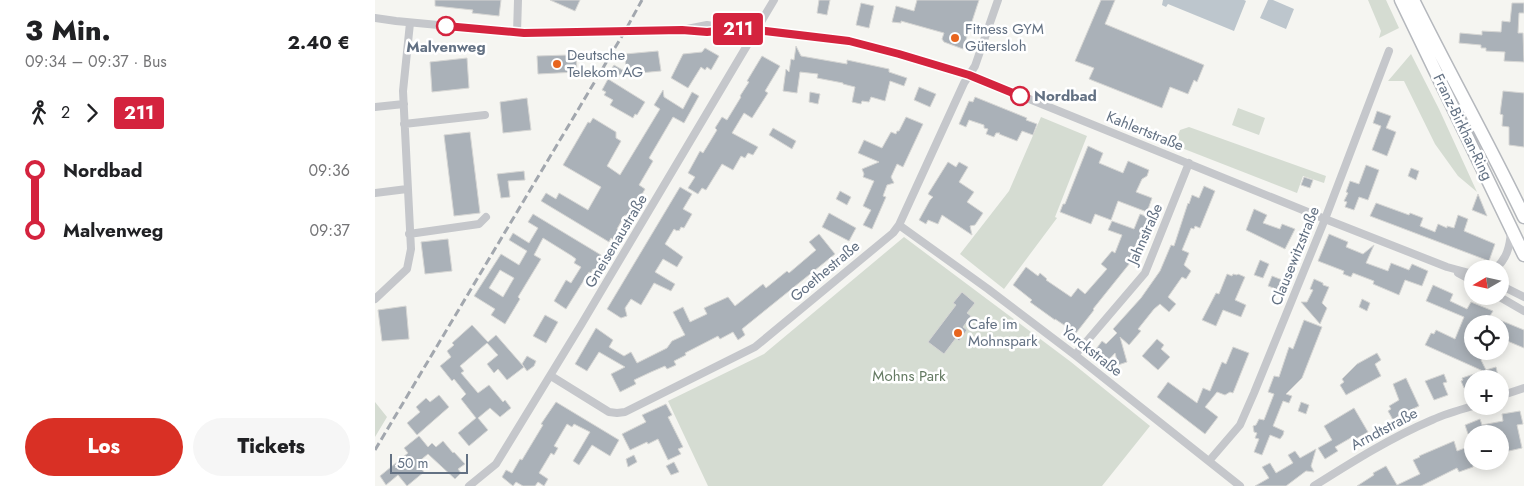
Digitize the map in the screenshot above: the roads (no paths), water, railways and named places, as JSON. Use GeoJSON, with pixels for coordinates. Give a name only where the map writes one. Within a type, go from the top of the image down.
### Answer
{"type":"FeatureCollection","features":[{"type":"Feature","properties":{"kind":"main road","name":"Franz-Birkhan-Ring"},"geometry":{"type":"LineString","coordinates":[[1401,0],[1524,255]]}},
{"type":"Feature","properties":{"kind":"main road","name":"Franz-Birkhan-Ring"},"geometry":{"type":"LineString","coordinates":[[1413,0],[1444,63],[1493,152],[1524,217]]}},
{"type":"Feature","properties":{"kind":"street"},"geometry":{"type":"LineString","coordinates":[[517,33],[518,0]]}},
{"type":"Feature","properties":{"kind":"street","name":"Gneisenaustraße"},"geometry":{"type":"LineString","coordinates":[[469,486],[496,464],[551,376],[774,0]]}},
{"type":"Feature","properties":{"kind":"street","name":"Goethestraße"},"geometry":{"type":"LineString","coordinates":[[551,376],[609,412],[625,412],[755,347],[893,233],[899,225],[964,83],[975,66],[999,0]]}},
{"type":"Feature","properties":{"kind":"street","name":"Kahlertstraße"},"geometry":{"type":"LineString","coordinates":[[375,18],[517,33],[682,30],[707,32],[737,29],[849,41],[969,75],[1325,219],[1447,267],[1464,272]]}},
{"type":"Feature","properties":{"kind":"street","name":"Kahlertstraße"},"geometry":{"type":"LineString","coordinates":[[375,23],[396,21]]}},
{"type":"Feature","properties":{"kind":"street"},"geometry":{"type":"LineString","coordinates":[[375,299],[407,269],[411,249],[403,91],[410,23]]}},
{"type":"Feature","properties":{"kind":"street","name":"Clausewitzstraße"},"geometry":{"type":"LineString","coordinates":[[1209,461],[1240,425],[1325,219],[1389,52]]}},
{"type":"Feature","properties":{"kind":"street"},"geometry":{"type":"LineString","coordinates":[[375,107],[404,104]]}},
{"type":"Feature","properties":{"kind":"street"},"geometry":{"type":"LineString","coordinates":[[405,124],[485,115]]}},
{"type":"Feature","properties":{"kind":"street","name":"Jahnstraße"},"geometry":{"type":"LineString","coordinates":[[1075,355],[1145,272],[1189,163]]}},
{"type":"Feature","properties":{"kind":"street"},"geometry":{"type":"LineString","coordinates":[[375,193],[407,189]]}},
{"type":"Feature","properties":{"kind":"street"},"geometry":{"type":"LineString","coordinates":[[409,234],[479,224],[486,217]]}},
{"type":"Feature","properties":{"kind":"street","name":"Yorckstraße"},"geometry":{"type":"LineString","coordinates":[[899,225],[989,289],[1240,486]]}},
{"type":"Feature","properties":{"kind":"street"},"geometry":{"type":"LineString","coordinates":[[1503,260],[1510,247],[1511,226]]}},
{"type":"Feature","properties":{"kind":"street","name":"Kahlertstraße"},"geometry":{"type":"LineString","coordinates":[[1447,267],[1464,276]]}},
{"type":"Feature","properties":{"kind":"street"},"geometry":{"type":"LineString","coordinates":[[1509,290],[1524,298]]}},
{"type":"Feature","properties":{"kind":"street"},"geometry":{"type":"LineString","coordinates":[[1509,302],[1524,311]]}},
{"type":"Feature","properties":{"kind":"street"},"geometry":{"type":"LineString","coordinates":[[1509,393],[1524,388]]}},
{"type":"Feature","properties":{"kind":"street","name":"Arndtstraße"},"geometry":{"type":"LineString","coordinates":[[1314,486],[1357,458],[1406,432],[1434,419],[1464,409]]}},
{"type":"Feature","properties":{"kind":"railway"},"geometry":{"type":"LineString","coordinates":[[375,450],[642,0]]}},
{"type":"Feature","properties":{"kind":"place","name":"Malvenweg"},"geometry":{"type":"Point","coordinates":[446,26]}},
{"type":"Feature","properties":{"kind":"place","name":"Fitness GYM Gütersloh"},"geometry":{"type":"Point","coordinates":[955,38]}},
{"type":"Feature","properties":{"kind":"place","name":"Deutsche Telekom AG"},"geometry":{"type":"Point","coordinates":[557,64]}},
{"type":"Feature","properties":{"kind":"place","name":"Nordbad"},"geometry":{"type":"Point","coordinates":[1020,96]}},
{"type":"Feature","properties":{"kind":"place","name":"Cafe im Mohnspark"},"geometry":{"type":"Point","coordinates":[958,333]}},
{"type":"Feature","properties":{"kind":"park label","name":"Mohns Park"},"geometry":{"type":"Point","coordinates":[909,376]}}]}
